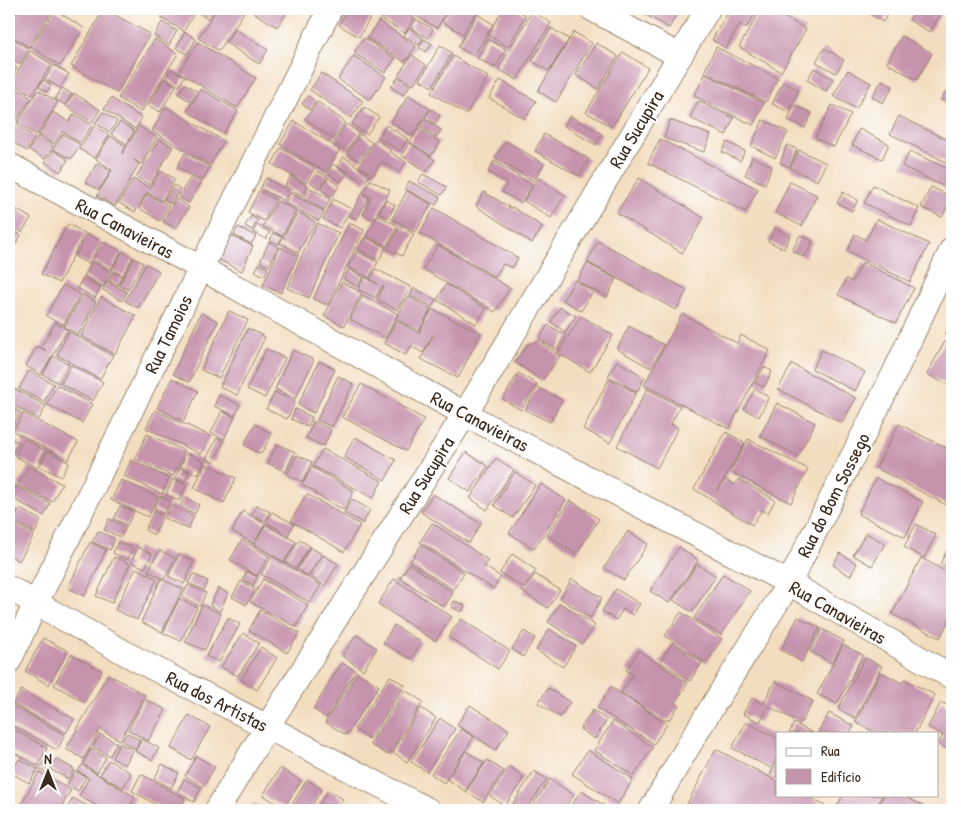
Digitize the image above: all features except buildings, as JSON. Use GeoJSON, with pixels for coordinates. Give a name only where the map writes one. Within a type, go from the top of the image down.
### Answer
{"type":"FeatureCollection","features":[{"type":"Feature","properties":{"kind":"street","name":"Rua Tamoios"},"geometry":{"type":"LineString","coordinates":[[9,661],[330,9]]}},
{"type":"Feature","properties":{"kind":"street"},"geometry":{"type":"LineString","coordinates":[[592,9],[680,56]]}},
{"type":"Feature","properties":{"kind":"street","name":"Rua Sucupira"},"geometry":{"type":"LineString","coordinates":[[217,810],[267,726],[465,414],[708,9]]}},
{"type":"Feature","properties":{"kind":"street","name":"Rua Canavieiras"},"geometry":{"type":"LineString","coordinates":[[9,165],[201,268],[465,414],[788,583],[952,677]]}},
{"type":"Feature","properties":{"kind":"street","name":"Rua do Bom Sossego"},"geometry":{"type":"LineString","coordinates":[[651,810],[788,583],[893,376],[952,249]]}},
{"type":"Feature","properties":{"kind":"street","name":"Rua dos Artistas"},"geometry":{"type":"LineString","coordinates":[[9,588],[134,658],[428,810]]}}]}
